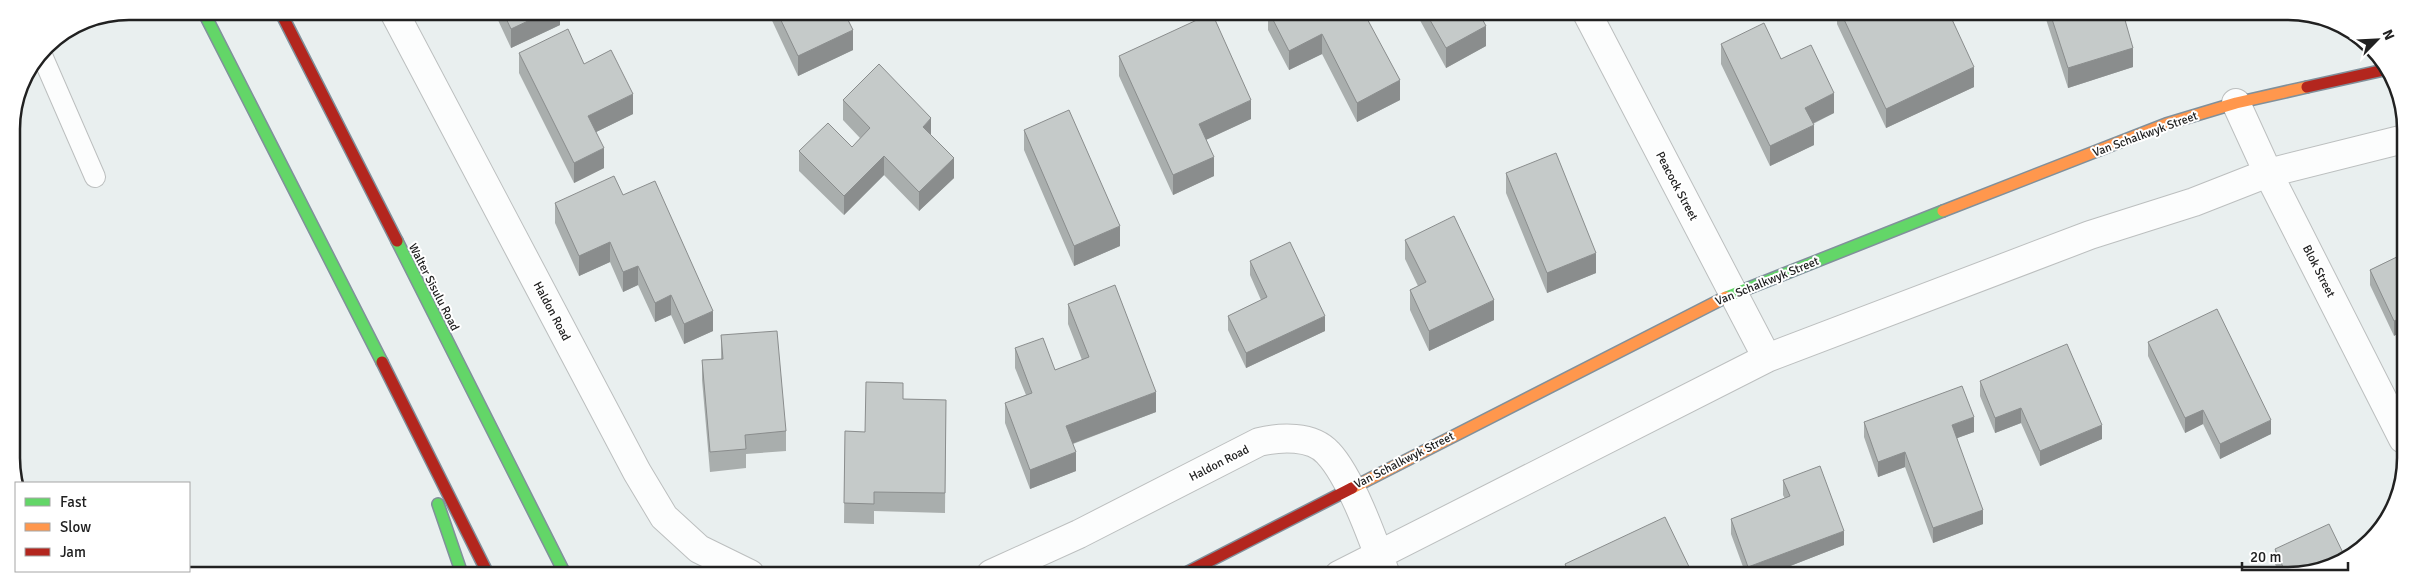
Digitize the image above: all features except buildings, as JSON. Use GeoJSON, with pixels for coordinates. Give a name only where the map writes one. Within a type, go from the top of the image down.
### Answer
{"type":"FeatureCollection","features":[{"type":"Feature","properties":{"kind":"main road"},"geometry":{"type":"LineString","coordinates":[[208,20],[404,404],[485,567]]}},
{"type":"Feature","properties":{"kind":"main road","name":"Walter Sisulu Road"},"geometry":{"type":"LineString","coordinates":[[285,20],[561,567]]}},
{"type":"Feature","properties":{"kind":"main road","name":"Van Schalkwyk Street"},"geometry":{"type":"LineString","coordinates":[[1197,567],[1733,292],[2166,124],[2236,103],[2380,71]]}},
{"type":"Feature","properties":{"kind":"main road"},"geometry":{"type":"LineString","coordinates":[[404,404],[460,567]]}},
{"type":"Feature","properties":{"kind":"main road"},"geometry":{"type":"LineString","coordinates":[[542,531],[567,567]]}},
{"type":"Feature","properties":{"kind":"street","name":"Haldon Road"},"geometry":{"type":"LineString","coordinates":[[398,20],[637,472],[664,517],[699,549],[736,567]]}},
{"type":"Feature","properties":{"kind":"street","name":"Peacock Street"},"geometry":{"type":"LineString","coordinates":[[1591,20],[1767,358]]}},
{"type":"Feature","properties":{"kind":"street","name":"Blok Street"},"geometry":{"type":"LineString","coordinates":[[2236,103],[2268,173],[2397,427]]}},
{"type":"Feature","properties":{"kind":"street"},"geometry":{"type":"LineString","coordinates":[[1382,565],[1767,358],[2090,235],[2194,202],[2268,173],[2397,141]]}},
{"type":"Feature","properties":{"kind":"street","name":"Haldon Road"},"geometry":{"type":"LineString","coordinates":[[1006,567],[1079,534],[1259,442],[1280,437],[1309,442],[1328,452],[1350,487],[1382,565]]}},
{"type":"Feature","properties":{"kind":"lane"},"geometry":{"type":"LineString","coordinates":[[44,61],[95,177]]}},
{"type":"Feature","properties":{"kind":"traffic: fast"},"geometry":{"type":"LineString","coordinates":[[208,20],[382,362]]}},
{"type":"Feature","properties":{"kind":"traffic: fast"},"geometry":{"type":"LineString","coordinates":[[1726,297],[1943,211]]}},
{"type":"Feature","properties":{"kind":"traffic: fast"},"geometry":{"type":"LineString","coordinates":[[397,241],[561,567]]}},
{"type":"Feature","properties":{"kind":"traffic: fast"},"geometry":{"type":"LineString","coordinates":[[438,504],[460,567]]}},
{"type":"Feature","properties":{"kind":"traffic: slow"},"geometry":{"type":"LineString","coordinates":[[1943,211],[2166,124],[2236,103],[2307,87]]}},
{"type":"Feature","properties":{"kind":"traffic: slow"},"geometry":{"type":"LineString","coordinates":[[1352,488],[1726,297]]}},
{"type":"Feature","properties":{"kind":"traffic: jam"},"geometry":{"type":"LineString","coordinates":[[285,20],[397,241]]}},
{"type":"Feature","properties":{"kind":"traffic: jam"},"geometry":{"type":"LineString","coordinates":[[2307,87],[2380,71]]}},
{"type":"Feature","properties":{"kind":"traffic: jam"},"geometry":{"type":"LineString","coordinates":[[382,362],[484,567]]}},
{"type":"Feature","properties":{"kind":"traffic: jam"},"geometry":{"type":"LineString","coordinates":[[1198,567],[1352,488]]}}]}
